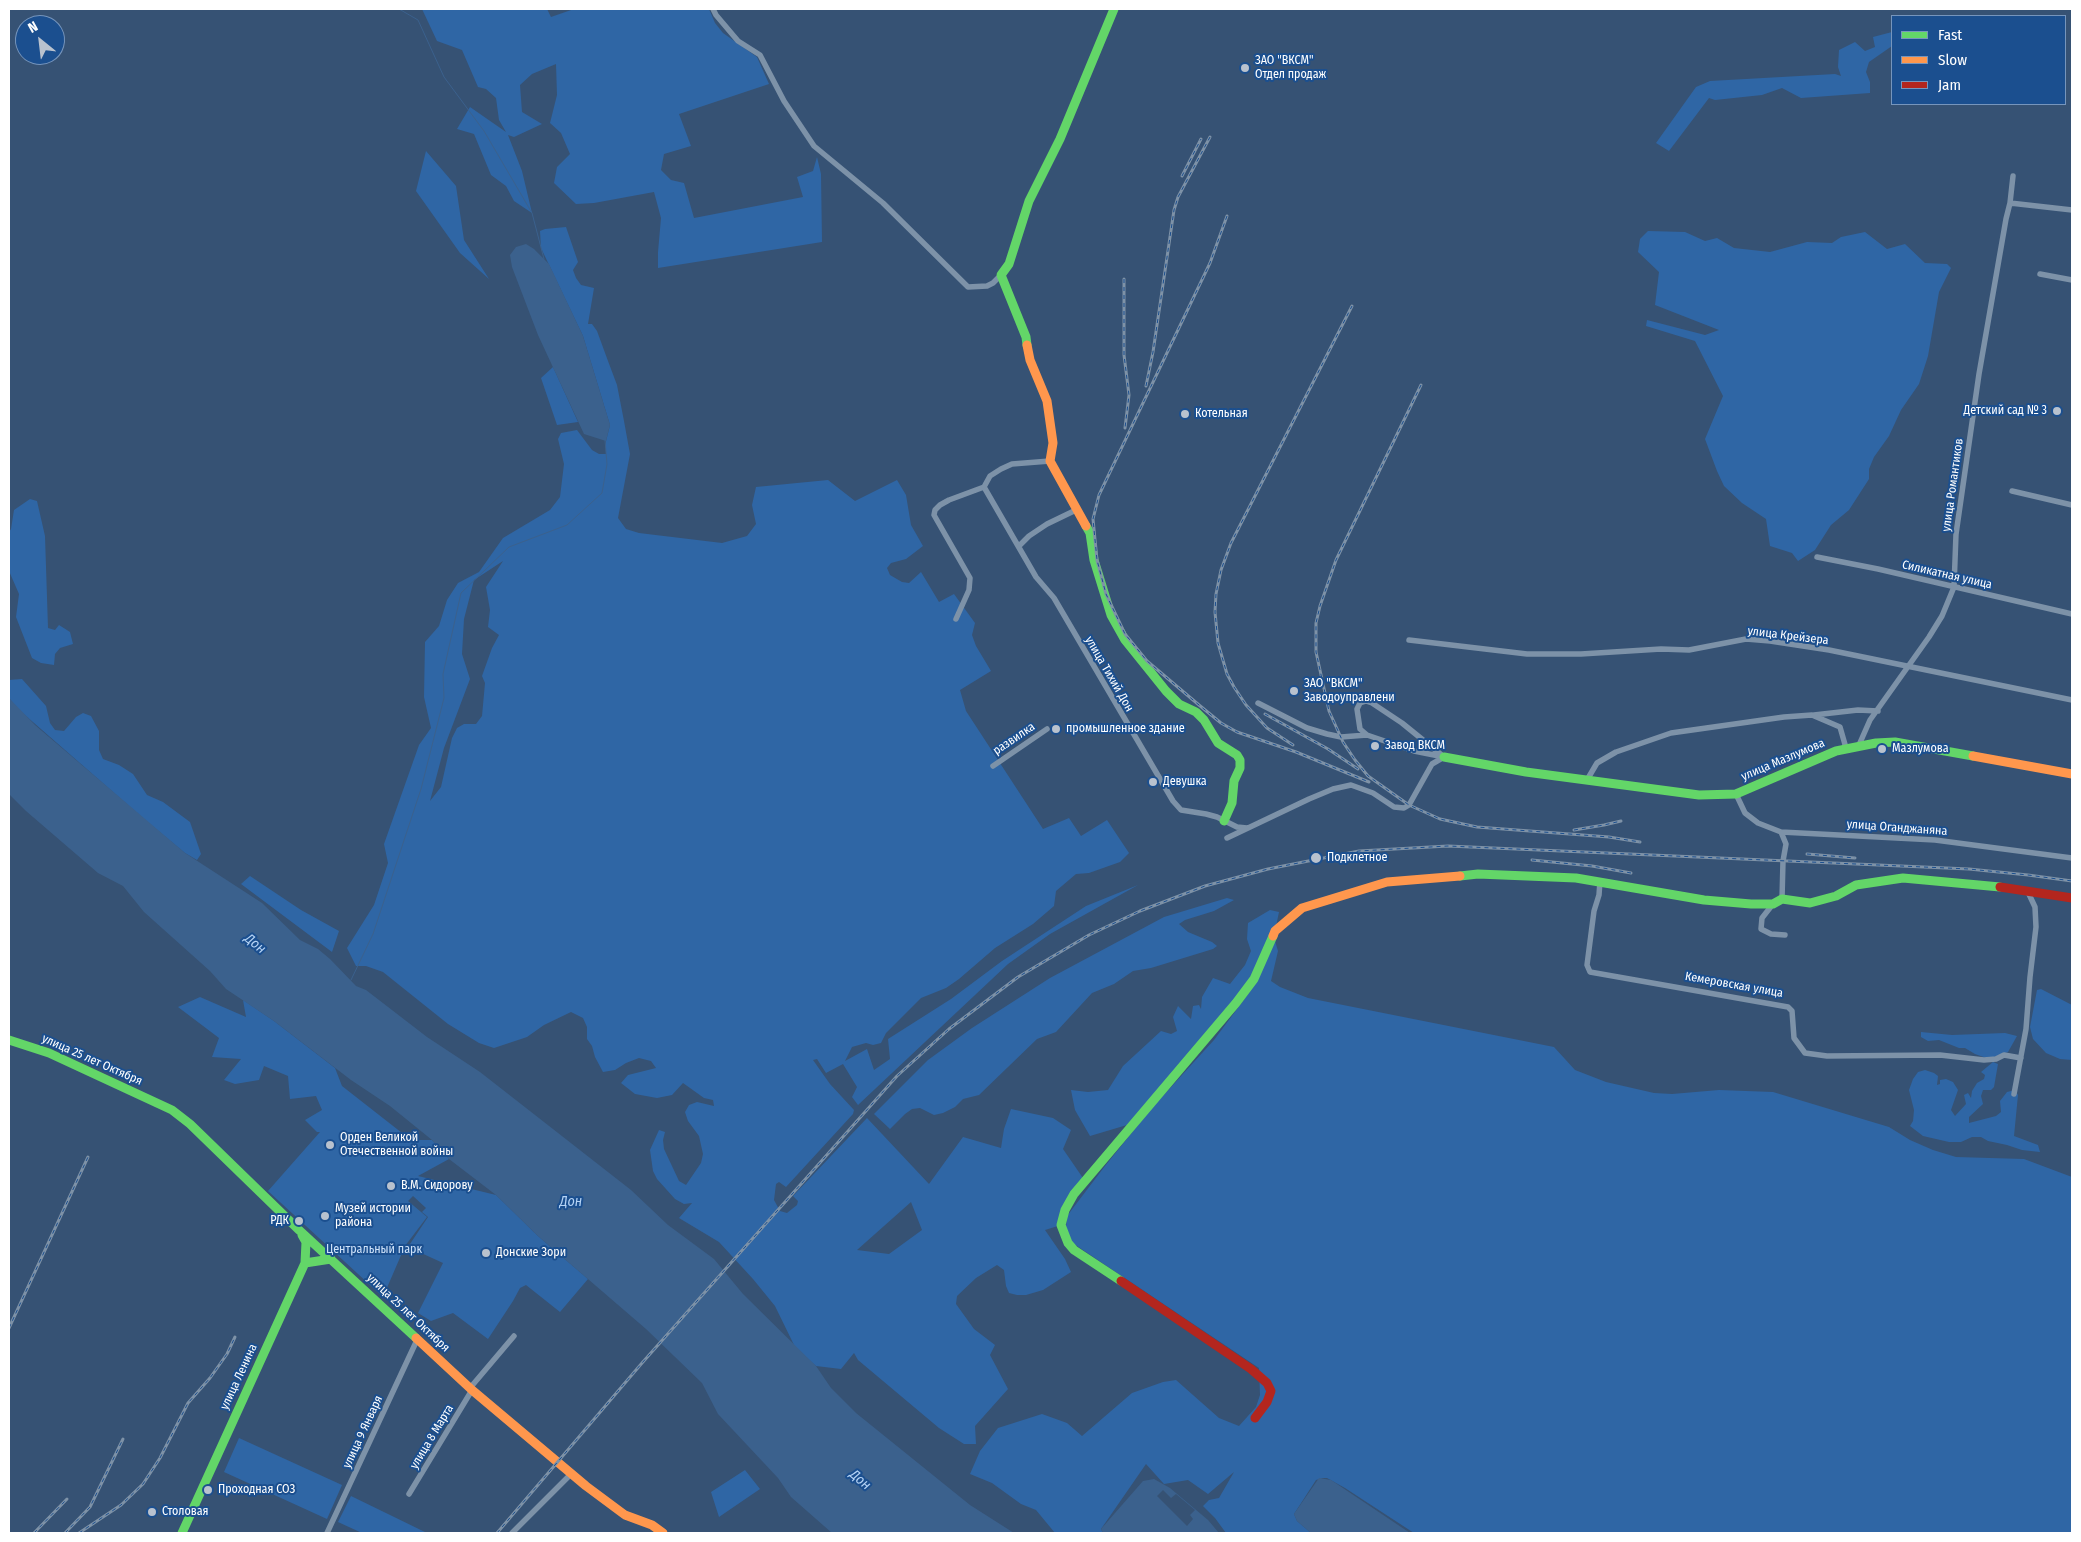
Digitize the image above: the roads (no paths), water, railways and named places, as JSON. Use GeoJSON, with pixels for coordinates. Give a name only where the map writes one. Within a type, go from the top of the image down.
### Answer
{"type":"FeatureCollection","features":[{"type":"Feature","properties":{"kind":"street"},"geometry":{"type":"LineString","coordinates":[[713,9],[738,41],[760,55],[784,101],[814,146],[883,203],[968,286],[987,286],[1001,276],[1009,264],[1029,201],[1060,139],[1114,9]]}},
{"type":"Feature","properties":{"kind":"street","name":"улица Романтиков"},"geometry":{"type":"LineString","coordinates":[[1859,745],[1870,720],[1942,616],[1954,587],[1956,534],[1971,429],[2013,176]]}},
{"type":"Feature","properties":{"kind":"street"},"geometry":{"type":"LineString","coordinates":[[2010,203],[2072,210]]}},
{"type":"Feature","properties":{"kind":"street"},"geometry":{"type":"LineString","coordinates":[[2040,274],[2072,280]]}},
{"type":"Feature","properties":{"kind":"street"},"geometry":{"type":"LineString","coordinates":[[1001,276],[1026,337],[1030,360],[1047,401],[1053,443],[1050,461],[1090,533],[1094,560],[1111,615],[1125,640],[1166,692],[1179,704],[1196,712],[1204,720],[1218,743],[1240,760],[1240,768],[1234,781],[1232,802],[1224,821]]}},
{"type":"Feature","properties":{"kind":"street"},"geometry":{"type":"LineString","coordinates":[[956,619],[970,590],[970,578],[934,515],[935,510],[949,500],[984,487],[990,476],[1012,464],[1050,461]]}},
{"type":"Feature","properties":{"kind":"street","name":"улица Тихий Дон"},"geometry":{"type":"LineString","coordinates":[[984,487],[1036,577],[1054,598],[1112,700],[1173,801],[1181,810],[1206,814],[1237,827],[1247,828]]}},
{"type":"Feature","properties":{"kind":"street"},"geometry":{"type":"LineString","coordinates":[[2012,491],[2072,505]]}},
{"type":"Feature","properties":{"kind":"street"},"geometry":{"type":"LineString","coordinates":[[1019,546],[1029,536],[1047,524],[1076,510]]}},
{"type":"Feature","properties":{"kind":"street","name":"Силикатная улица"},"geometry":{"type":"LineString","coordinates":[[1817,557],[2072,614]]}},
{"type":"Feature","properties":{"kind":"street","name":"улица Крейзера"},"geometry":{"type":"LineString","coordinates":[[1409,640],[1527,654],[1581,654],[1661,649],[1689,650],[1746,639],[1829,650],[2072,700]]}},
{"type":"Feature","properties":{"kind":"street"},"geometry":{"type":"LineString","coordinates":[[1366,701],[1372,703],[1402,723],[1444,757],[1414,751],[1367,735],[1360,729],[1357,709],[1360,703],[1366,701]]}},
{"type":"Feature","properties":{"kind":"street"},"geometry":{"type":"LineString","coordinates":[[1258,704],[1307,728],[1327,734],[1341,737],[1367,735]]}},
{"type":"Feature","properties":{"kind":"street"},"geometry":{"type":"LineString","coordinates":[[1587,780],[1596,763],[1633,745],[1671,733],[1754,720],[1858,710],[1878,711]]}},
{"type":"Feature","properties":{"kind":"street"},"geometry":{"type":"LineString","coordinates":[[1812,715],[1840,727],[1846,748]]}},
{"type":"Feature","properties":{"kind":"street","name":"развилка"},"geometry":{"type":"LineString","coordinates":[[993,766],[1047,729]]}},
{"type":"Feature","properties":{"kind":"street","name":"улица Мазлумова"},"geometry":{"type":"LineString","coordinates":[[1444,757],[1526,772],[1699,795],[1736,794],[1846,748],[1894,742],[2072,774]]}},
{"type":"Feature","properties":{"kind":"street"},"geometry":{"type":"LineString","coordinates":[[1227,838],[1310,799],[1334,789],[1351,785],[1373,793],[1394,807],[1404,808],[1409,805],[1432,764],[1444,757]]}},
{"type":"Feature","properties":{"kind":"street","name":"улица Оганджаняна"},"geometry":{"type":"LineString","coordinates":[[1736,794],[1745,814],[1758,823],[1781,832],[1935,840],[2072,858]]}},
{"type":"Feature","properties":{"kind":"street"},"geometry":{"type":"LineString","coordinates":[[1781,832],[1786,844],[1783,861],[1782,899]]}},
{"type":"Feature","properties":{"kind":"street"},"geometry":{"type":"LineString","coordinates":[[1255,1418],[1267,1402],[1271,1391],[1267,1383],[1251,1369],[1074,1250],[1068,1243],[1061,1225],[1065,1210],[1074,1194],[1236,1003],[1254,979],[1274,931],[1302,908],[1359,889],[1387,882],[1478,874],[1576,878],[1704,900],[1773,904]]}},
{"type":"Feature","properties":{"kind":"street"},"geometry":{"type":"LineString","coordinates":[[1785,935],[1771,934],[1761,929],[1762,918],[1773,904],[1782,899],[1810,903],[1817,902],[1836,896],[1856,885],[1903,878],[2027,890],[2072,898]]}},
{"type":"Feature","properties":{"kind":"street","name":"Кемеровская улица"},"geometry":{"type":"LineString","coordinates":[[1600,881],[1600,895],[1594,911],[1587,965],[1590,972],[1788,1007],[1792,1011],[1794,1038],[1805,1053],[1827,1056],[1940,1055],[1984,1060],[1996,1060],[2004,1055],[2021,1058]]}},
{"type":"Feature","properties":{"kind":"street"},"geometry":{"type":"LineString","coordinates":[[2014,1094],[2026,1029],[2036,927],[2035,907],[2027,890]]}},
{"type":"Feature","properties":{"kind":"street","name":"улица 25 лет Октября"},"geometry":{"type":"LineString","coordinates":[[9,1040],[49,1053],[172,1110],[190,1124],[299,1230],[471,1389],[572,1474],[625,1515],[652,1525],[662,1533]]}},
{"type":"Feature","properties":{"kind":"street","name":"улица Ленина"},"geometry":{"type":"LineString","coordinates":[[182,1533],[305,1263],[306,1242],[299,1230]]}},
{"type":"Feature","properties":{"kind":"street"},"geometry":{"type":"LineString","coordinates":[[305,1263],[331,1259]]}},
{"type":"Feature","properties":{"kind":"street","name":"улица 8 Марта"},"geometry":{"type":"LineString","coordinates":[[409,1494],[471,1389],[514,1336]]}},
{"type":"Feature","properties":{"kind":"street","name":"улица 9 Января"},"geometry":{"type":"LineString","coordinates":[[327,1533],[417,1340]]}},
{"type":"Feature","properties":{"kind":"street"},"geometry":{"type":"LineString","coordinates":[[512,1533],[572,1474]]}},
{"type":"Feature","properties":{"kind":"water"},"geometry":{"type":"Polygon","coordinates":[[[526,244],[549,264],[583,336],[610,425],[606,441],[584,434],[538,335],[512,267],[510,255],[516,247],[526,244]]]}},
{"type":"Feature","properties":{"kind":"water","name":"Дон"},"geometry":{"type":"Polygon","coordinates":[[[9,698],[35,725],[185,853],[262,903],[300,940],[318,949],[330,959],[356,986],[366,990],[427,1037],[480,1072],[631,1190],[668,1225],[714,1259],[743,1294],[816,1366],[831,1388],[856,1413],[970,1505],[1014,1533],[832,1533],[791,1497],[778,1478],[718,1414],[702,1383],[646,1329],[538,1236],[496,1195],[449,1159],[432,1140],[390,1106],[351,1080],[274,1021],[226,989],[210,971],[144,912],[123,886],[98,873],[9,794],[9,698]]]}},
{"type":"Feature","properties":{"kind":"water"},"geometry":{"type":"Polygon","coordinates":[[[1319,1478],[1331,1480],[1410,1533],[1311,1533],[1297,1521],[1294,1514],[1319,1478]]]}},
{"type":"Feature","properties":{"kind":"water"},"geometry":{"type":"Polygon","coordinates":[[[1154,1479],[1170,1488],[1208,1520],[1219,1533],[1103,1533],[1101,1529],[1143,1481],[1154,1479]]]}},
{"type":"Feature","properties":{"kind":"waterway"},"geometry":{"type":"LineString","coordinates":[[399,9],[418,20],[444,77],[484,131],[532,213],[544,259]]}},
{"type":"Feature","properties":{"kind":"waterway"},"geometry":{"type":"LineString","coordinates":[[351,980],[373,934],[421,789],[444,698],[443,674],[461,593],[509,547],[567,525],[602,493],[607,464],[605,440]]}},
{"type":"Feature","properties":{"kind":"railway"},"geometry":{"type":"LineString","coordinates":[[1146,386],[1153,352],[1174,210],[1178,197],[1210,137]]}},
{"type":"Feature","properties":{"kind":"railway"},"geometry":{"type":"LineString","coordinates":[[1182,176],[1201,139]]}},
{"type":"Feature","properties":{"kind":"railway"},"geometry":{"type":"LineString","coordinates":[[1227,216],[1210,263],[1099,495],[1093,519],[1097,560],[1106,594],[1125,634],[1147,661],[1221,723],[1237,732],[1296,752],[1369,782]]}},
{"type":"Feature","properties":{"kind":"railway"},"geometry":{"type":"LineString","coordinates":[[1124,279],[1124,355],[1129,395],[1125,428]]}},
{"type":"Feature","properties":{"kind":"railway"},"geometry":{"type":"LineString","coordinates":[[1293,745],[1267,728],[1246,705],[1227,674],[1218,643],[1215,612],[1216,594],[1221,570],[1231,543],[1352,306]]}},
{"type":"Feature","properties":{"kind":"railway"},"geometry":{"type":"LineString","coordinates":[[1421,385],[1336,560],[1316,623],[1316,652],[1329,711],[1343,742],[1368,776],[1409,805],[1440,819],[1477,827],[1609,837],[1640,842]]}},
{"type":"Feature","properties":{"kind":"railway"},"geometry":{"type":"LineString","coordinates":[[1265,714],[1328,749],[1358,769]]}},
{"type":"Feature","properties":{"kind":"railway"},"geometry":{"type":"LineString","coordinates":[[1574,830],[1621,821]]}},
{"type":"Feature","properties":{"kind":"railway"},"geometry":{"type":"LineString","coordinates":[[497,1533],[642,1363],[897,1076],[949,1029],[1018,977],[1089,935],[1140,911],[1205,886],[1268,869],[1359,851],[1448,846],[1969,869],[2072,881]]}},
{"type":"Feature","properties":{"kind":"railway"},"geometry":{"type":"LineString","coordinates":[[1807,854],[1855,858]]}},
{"type":"Feature","properties":{"kind":"railway"},"geometry":{"type":"LineString","coordinates":[[1532,860],[1592,866],[1631,873]]}},
{"type":"Feature","properties":{"kind":"railway"},"geometry":{"type":"LineString","coordinates":[[9,1328],[88,1157]]}},
{"type":"Feature","properties":{"kind":"railway"},"geometry":{"type":"LineString","coordinates":[[79,1533],[121,1505],[143,1484],[160,1458],[188,1403],[210,1378],[227,1354],[235,1337]]}},
{"type":"Feature","properties":{"kind":"railway"},"geometry":{"type":"LineString","coordinates":[[65,1533],[90,1507],[123,1439]]}},
{"type":"Feature","properties":{"kind":"railway"},"geometry":{"type":"LineString","coordinates":[[34,1533],[67,1499]]}},
{"type":"Feature","properties":{"kind":"place","name":"ЗАО \"ВКСМ\" Отдел продаж"},"geometry":{"type":"Point","coordinates":[1245,68]}},
{"type":"Feature","properties":{"kind":"place","name":"Детский сад № 3"},"geometry":{"type":"Point","coordinates":[2057,411]}},
{"type":"Feature","properties":{"kind":"place","name":"Котельная"},"geometry":{"type":"Point","coordinates":[1185,414]}},
{"type":"Feature","properties":{"kind":"place","name":"ЗАО \"ВКСМ\" Заводоуправлени"},"geometry":{"type":"Point","coordinates":[1294,691]}},
{"type":"Feature","properties":{"kind":"place","name":"промышленное здание"},"geometry":{"type":"Point","coordinates":[1056,729]}},
{"type":"Feature","properties":{"kind":"place","name":"Завод ВКСМ"},"geometry":{"type":"Point","coordinates":[1375,746]}},
{"type":"Feature","properties":{"kind":"place","name":"Мазлумова"},"geometry":{"type":"Point","coordinates":[1882,749]}},
{"type":"Feature","properties":{"kind":"place","name":"Девушка"},"geometry":{"type":"Point","coordinates":[1153,782]}},
{"type":"Feature","properties":{"kind":"place","name":"Подклетное"},"geometry":{"type":"Point","coordinates":[1316,858]}},
{"type":"Feature","properties":{"kind":"place","name":"Орден Великой Отечественной войны"},"geometry":{"type":"Point","coordinates":[330,1145]}},
{"type":"Feature","properties":{"kind":"place","name":"В.М. Сидорову"},"geometry":{"type":"Point","coordinates":[391,1186]}},
{"type":"Feature","properties":{"kind":"place","name":"Музей истории района"},"geometry":{"type":"Point","coordinates":[325,1216]}},
{"type":"Feature","properties":{"kind":"place","name":"РДК"},"geometry":{"type":"Point","coordinates":[299,1221]}},
{"type":"Feature","properties":{"kind":"place","name":"Донские Зори"},"geometry":{"type":"Point","coordinates":[486,1253]}},
{"type":"Feature","properties":{"kind":"place","name":"Проходная СОЗ"},"geometry":{"type":"Point","coordinates":[208,1490]}},
{"type":"Feature","properties":{"kind":"place","name":"Столовая"},"geometry":{"type":"Point","coordinates":[152,1512]}},
{"type":"Feature","properties":{"kind":"park label","name":"Центральный парк"},"geometry":{"type":"Point","coordinates":[374,1250]}}]}
